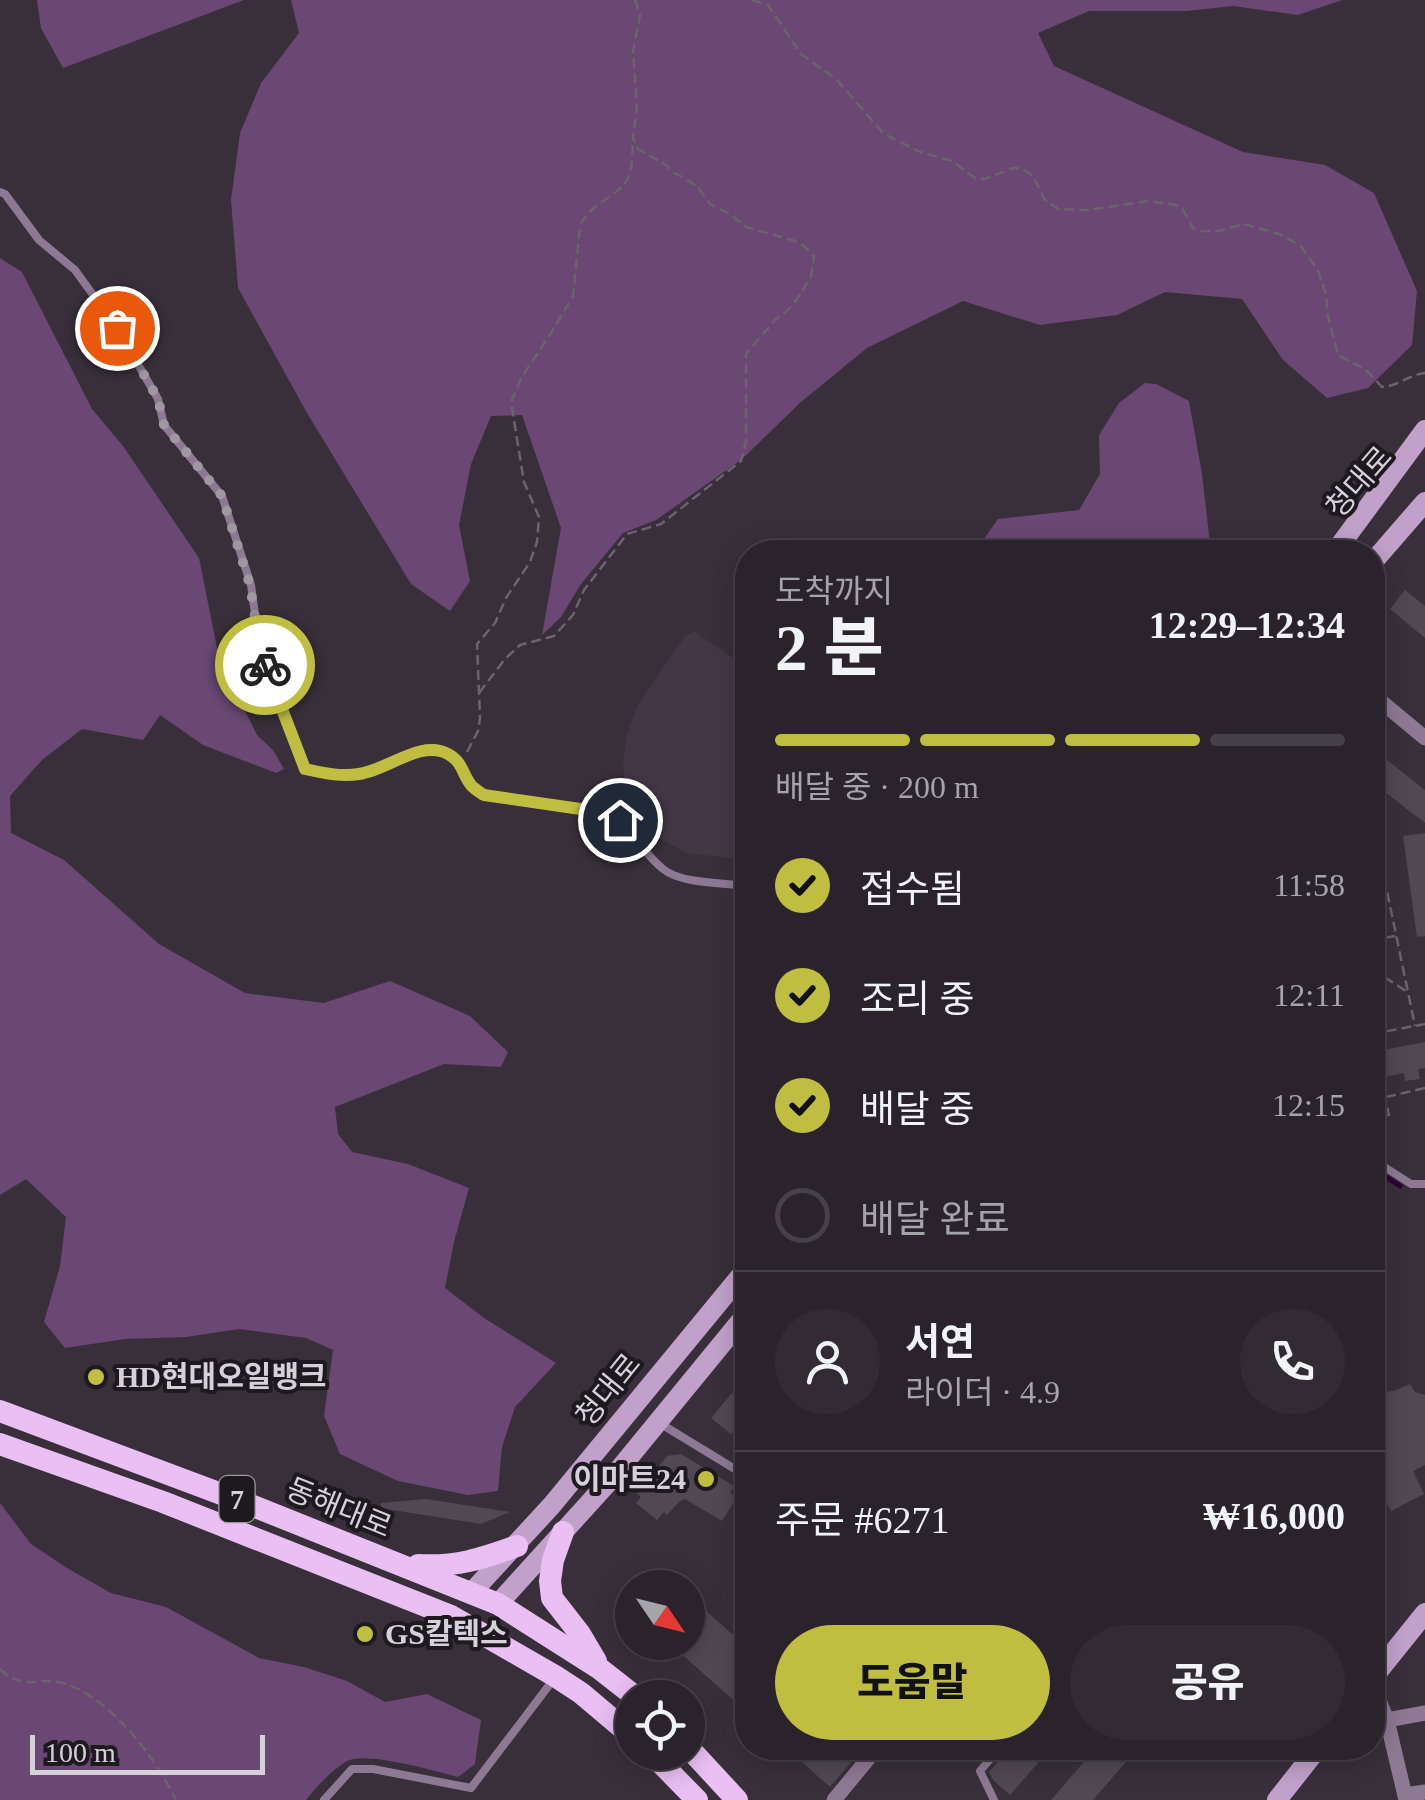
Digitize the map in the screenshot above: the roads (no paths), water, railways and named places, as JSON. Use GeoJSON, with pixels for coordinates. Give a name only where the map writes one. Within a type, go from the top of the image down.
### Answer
{"type":"FeatureCollection","features":[{"type":"Feature","properties":{"kind":"main road","name":"동해대로"},"geometry":{"type":"LineString","coordinates":[[0,1411],[472,1592],[498,1604],[615,1681]]}},
{"type":"Feature","properties":{"kind":"main road","name":"동해대로"},"geometry":{"type":"LineString","coordinates":[[0,1444],[162,1502],[451,1616],[555,1676],[615,1722]]}},
{"type":"Feature","properties":{"kind":"main road"},"geometry":{"type":"LineString","coordinates":[[564,1532],[552,1560],[552,1598],[580,1634],[600,1669]]}},
{"type":"Feature","properties":{"kind":"main road"},"geometry":{"type":"LineString","coordinates":[[401,1564],[446,1566],[472,1562],[516,1546]]}},
{"type":"Feature","properties":{"kind":"main road"},"geometry":{"type":"LineString","coordinates":[[451,1616],[472,1592]]}},
{"type":"Feature","properties":{"kind":"main road"},"geometry":{"type":"LineString","coordinates":[[476,1628],[498,1604]]}},
{"type":"Feature","properties":{"kind":"main road"},"geometry":{"type":"LineString","coordinates":[[705,1766],[737,1800]]}},
{"type":"Feature","properties":{"kind":"main road"},"geometry":{"type":"LineString","coordinates":[[668,1770],[697,1800]]}},
{"type":"Feature","properties":{"kind":"street"},"geometry":{"type":"LineString","coordinates":[[1346,540],[1425,430]]}},
{"type":"Feature","properties":{"kind":"street","name":"청대로"},"geometry":{"type":"LineString","coordinates":[[1347,540],[1425,451]]}},
{"type":"Feature","properties":{"kind":"street","name":"청대로"},"geometry":{"type":"LineString","coordinates":[[1385,548],[1425,502]]}},
{"type":"Feature","properties":{"kind":"street"},"geometry":{"type":"LineString","coordinates":[[1385,705],[1425,738]]}},
{"type":"Feature","properties":{"kind":"street","name":"청대로"},"geometry":{"type":"LineString","coordinates":[[472,1592],[516,1546],[735,1282]]}},
{"type":"Feature","properties":{"kind":"street","name":"청대로"},"geometry":{"type":"LineString","coordinates":[[498,1604],[564,1532],[735,1328]]}},
{"type":"Feature","properties":{"kind":"street"},"geometry":{"type":"LineString","coordinates":[[633,1406],[658,1422]]}},
{"type":"Feature","properties":{"kind":"street"},"geometry":{"type":"LineString","coordinates":[[1385,1664],[1425,1613]]}},
{"type":"Feature","properties":{"kind":"street"},"geometry":{"type":"LineString","coordinates":[[1387,1720],[1425,1713]]}},
{"type":"Feature","properties":{"kind":"street"},"geometry":{"type":"LineString","coordinates":[[1385,1715],[1405,1798],[1425,1792]]}},
{"type":"Feature","properties":{"kind":"street"},"geometry":{"type":"LineString","coordinates":[[834,1800],[867,1760]]}},
{"type":"Feature","properties":{"kind":"street"},"geometry":{"type":"LineString","coordinates":[[1277,1800],[1309,1760]]}},
{"type":"Feature","properties":{"kind":"lane"},"geometry":{"type":"LineString","coordinates":[[0,192],[39,240],[75,270],[117,328],[158,399],[164,425],[222,496],[250,585],[260,650],[305,769],[354,776],[432,748],[460,763],[471,786],[484,795],[608,813],[620,820],[664,871],[684,879],[735,885]]}},
{"type":"Feature","properties":{"kind":"lane"},"geometry":{"type":"LineString","coordinates":[[1385,1167],[1411,1184],[1425,1184]]}},
{"type":"Feature","properties":{"kind":"lane"},"geometry":{"type":"LineString","coordinates":[[658,1422],[735,1469]]}},
{"type":"Feature","properties":{"kind":"lane"},"geometry":{"type":"LineString","coordinates":[[324,1800],[352,1769],[373,1768],[471,1788],[555,1676]]}},
{"type":"Feature","properties":{"kind":"lane"},"geometry":{"type":"LineString","coordinates":[[990,1760],[980,1771],[994,1800]]}},
{"type":"Feature","properties":{"kind":"waterway"},"geometry":{"type":"LineString","coordinates":[[1385,1176],[1400,1186]]}},
{"type":"Feature","properties":{"kind":"place","name":"HD현대오일뱅크"},"geometry":{"type":"Point","coordinates":[96,1377]}},
{"type":"Feature","properties":{"kind":"place","name":"이마트24"},"geometry":{"type":"Point","coordinates":[706,1479]}},
{"type":"Feature","properties":{"kind":"place","name":"GS칼텍스"},"geometry":{"type":"Point","coordinates":[365,1634]}}]}
